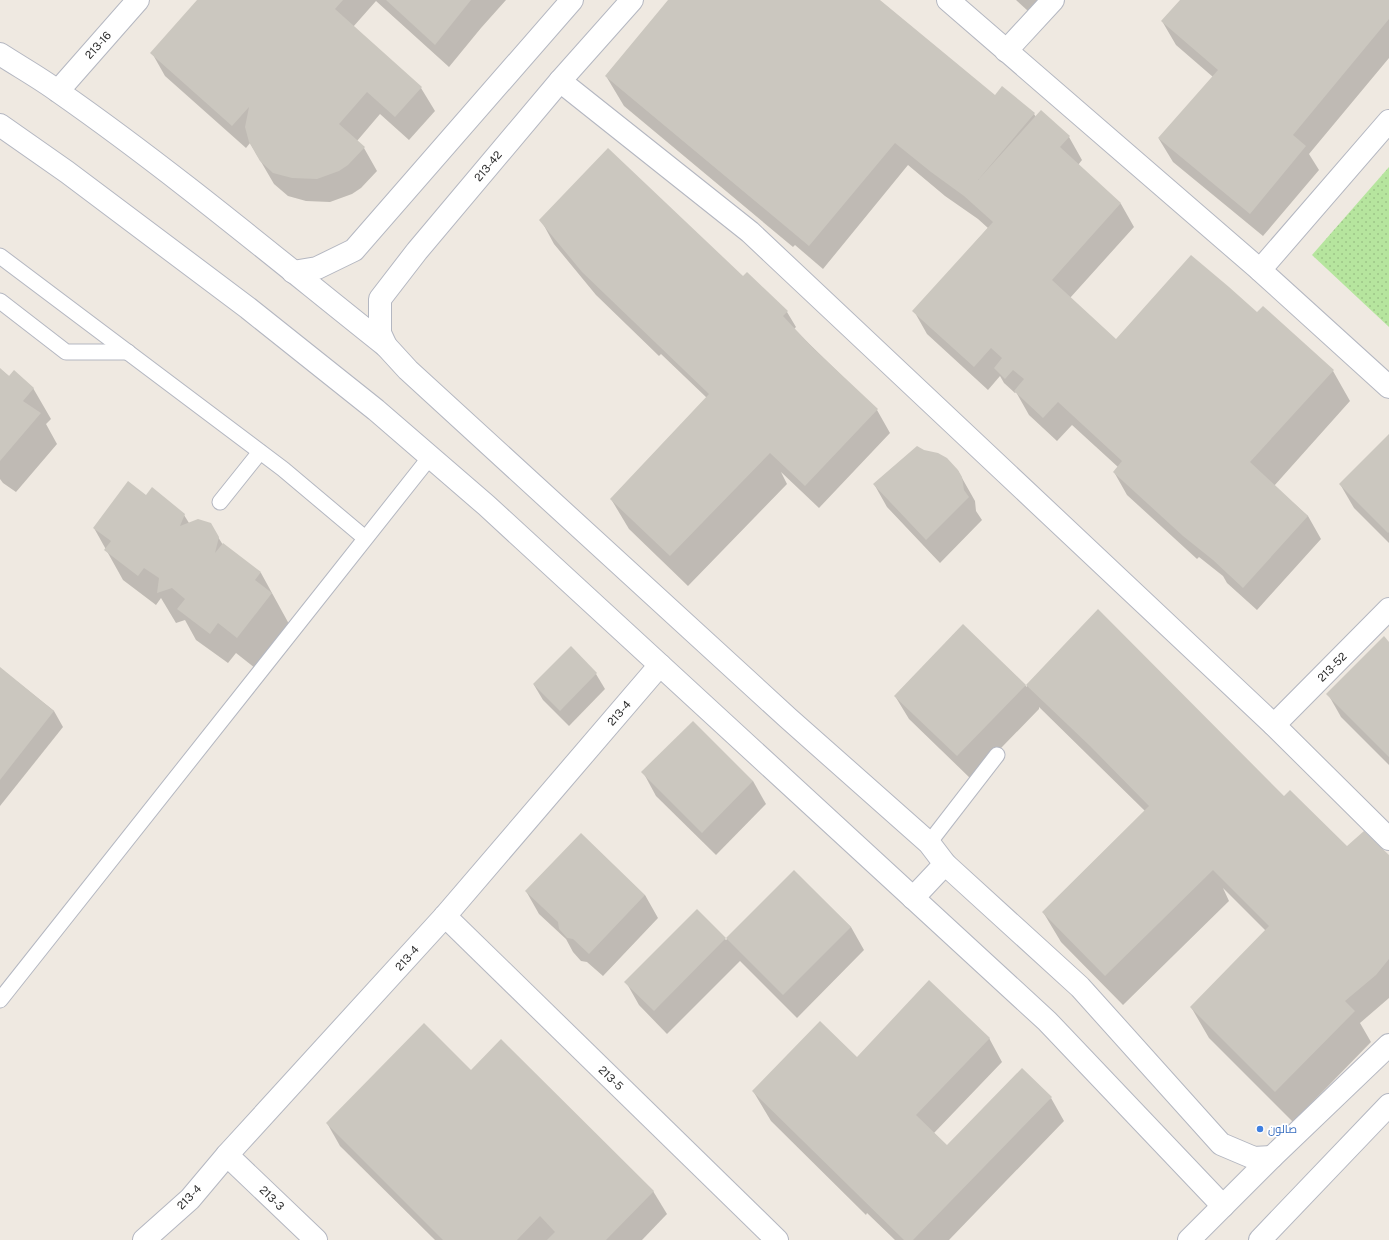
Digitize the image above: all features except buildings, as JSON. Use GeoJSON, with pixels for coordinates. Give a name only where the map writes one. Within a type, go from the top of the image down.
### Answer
{"type":"FeatureCollection","features":[{"type":"Feature","properties":{"kind":"street","name":"213-16"},"geometry":{"type":"LineString","coordinates":[[58,91],[138,0]]}},
{"type":"Feature","properties":{"kind":"street"},"geometry":{"type":"LineString","coordinates":[[293,272],[317,268],[354,250],[572,0]]}},
{"type":"Feature","properties":{"kind":"street","name":"213-42"},"geometry":{"type":"LineString","coordinates":[[386,346],[380,333],[380,299],[417,251],[560,81],[632,0]]}},
{"type":"Feature","properties":{"kind":"street"},"geometry":{"type":"LineString","coordinates":[[948,0],[1260,270],[1389,387]]}},
{"type":"Feature","properties":{"kind":"street"},"geometry":{"type":"LineString","coordinates":[[1006,51],[1053,0]]}},
{"type":"Feature","properties":{"kind":"street"},"geometry":{"type":"LineString","coordinates":[[0,54],[58,91],[220,213],[386,346],[414,375],[782,712],[929,843],[945,864],[1080,987],[1221,1144],[1254,1158],[1272,1157]]}},
{"type":"Feature","properties":{"kind":"street"},"geometry":{"type":"LineString","coordinates":[[560,81],[750,232],[1274,725],[1389,839]]}},
{"type":"Feature","properties":{"kind":"street"},"geometry":{"type":"LineString","coordinates":[[1260,270],[1389,121]]}},
{"type":"Feature","properties":{"kind":"street"},"geometry":{"type":"LineString","coordinates":[[0,124],[248,308],[376,410],[486,505],[1048,1021],[1223,1206]]}},
{"type":"Feature","properties":{"kind":"street","name":"213-52"},"geometry":{"type":"LineString","coordinates":[[1274,725],[1389,609]]}},
{"type":"Feature","properties":{"kind":"street","name":"213-4"},"geometry":{"type":"LineString","coordinates":[[144,1240],[190,1199],[227,1155],[445,916],[660,665]]}},
{"type":"Feature","properties":{"kind":"street"},"geometry":{"type":"LineString","coordinates":[[913,898],[945,864]]}},
{"type":"Feature","properties":{"kind":"street","name":"213-5"},"geometry":{"type":"LineString","coordinates":[[445,916],[777,1240]]}},
{"type":"Feature","properties":{"kind":"street"},"geometry":{"type":"LineString","coordinates":[[1189,1240],[1272,1157],[1389,1045]]}},
{"type":"Feature","properties":{"kind":"street"},"geometry":{"type":"LineString","coordinates":[[1260,1240],[1389,1105]]}},
{"type":"Feature","properties":{"kind":"street","name":"213-3"},"geometry":{"type":"LineString","coordinates":[[227,1155],[316,1240]]}},
{"type":"Feature","properties":{"kind":"lane"},"geometry":{"type":"LineString","coordinates":[[0,256],[283,469],[365,538]]}},
{"type":"Feature","properties":{"kind":"lane"},"geometry":{"type":"LineString","coordinates":[[0,301],[66,352],[128,352]]}},
{"type":"Feature","properties":{"kind":"lane"},"geometry":{"type":"LineString","coordinates":[[220,502],[260,452]]}},
{"type":"Feature","properties":{"kind":"lane"},"geometry":{"type":"LineString","coordinates":[[0,1000],[430,457]]}},
{"type":"Feature","properties":{"kind":"lane"},"geometry":{"type":"LineString","coordinates":[[929,843],[997,755]]}},
{"type":"Feature","properties":{"kind":"green space"},"geometry":{"type":"Polygon","coordinates":[[[1389,167],[1389,327],[1312,255],[1389,167]]]}},
{"type":"Feature","properties":{"kind":"place","name":"صالون"},"geometry":{"type":"Point","coordinates":[1260,1129]}}]}
